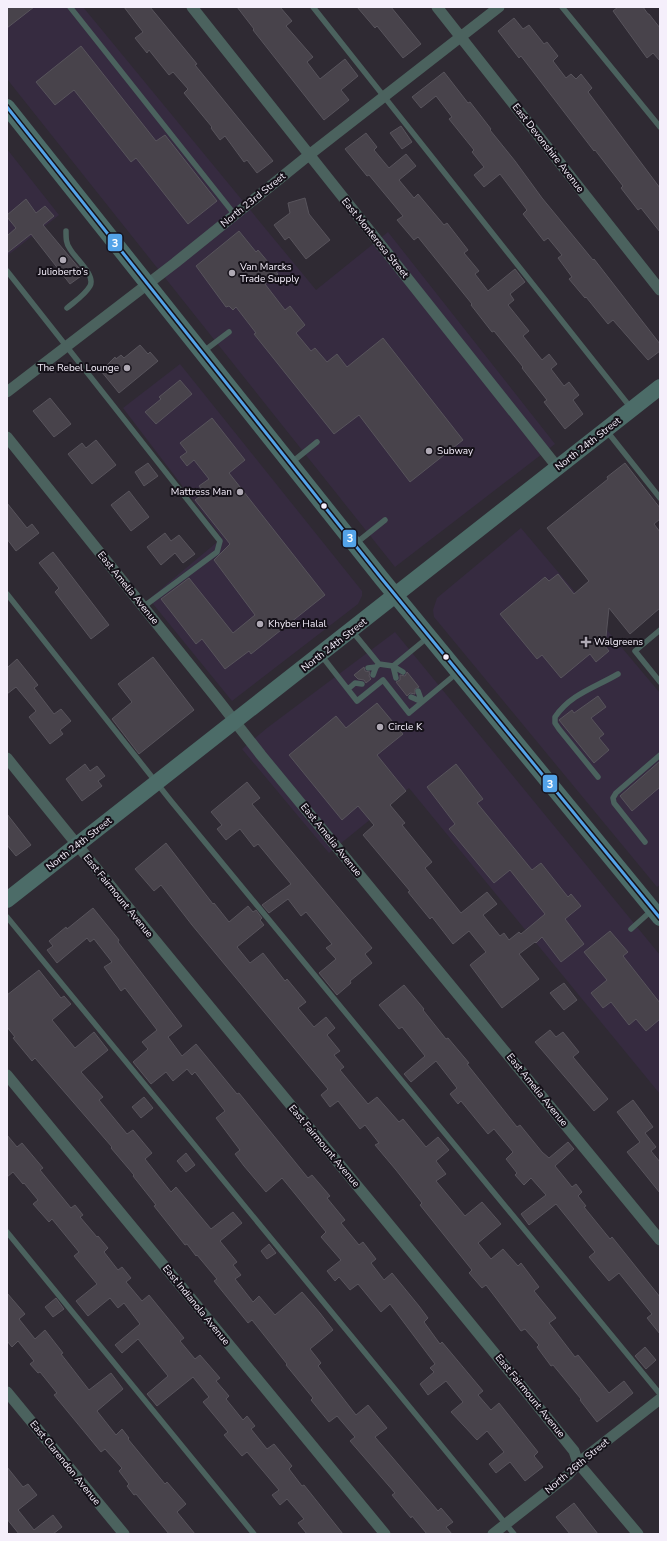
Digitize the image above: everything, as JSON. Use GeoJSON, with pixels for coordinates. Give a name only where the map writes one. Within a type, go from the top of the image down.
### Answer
{"type":"FeatureCollection","features":[{"type":"Feature","properties":{"kind":"main road"},"geometry":{"type":"LineString","coordinates":[[7,107],[396,596],[658,910]]}},
{"type":"Feature","properties":{"kind":"main road","name":"North 24th Street"},"geometry":{"type":"LineString","coordinates":[[7,900],[352,631],[660,387]]}},
{"type":"Feature","properties":{"kind":"street","name":"East Monterosa Street"},"geometry":{"type":"LineString","coordinates":[[192,7],[558,468]]}},
{"type":"Feature","properties":{"kind":"street","name":"East Devonshire Avenue"},"geometry":{"type":"LineString","coordinates":[[437,7],[660,290]]}},
{"type":"Feature","properties":{"kind":"street","name":"North 23rd Street"},"geometry":{"type":"LineString","coordinates":[[7,392],[148,284],[309,155],[499,7]]}},
{"type":"Feature","properties":{"kind":"street","name":"East Amelia Avenue"},"geometry":{"type":"LineString","coordinates":[[7,437],[261,755],[660,1240]]}},
{"type":"Feature","properties":{"kind":"street","name":"East Fairmount Avenue"},"geometry":{"type":"LineString","coordinates":[[7,758],[77,846],[470,1322],[574,1451],[578,1463],[638,1534]]}},
{"type":"Feature","properties":{"kind":"street","name":"East Indianola Avenue"},"geometry":{"type":"LineString","coordinates":[[7,1075],[385,1534]]}},
{"type":"Feature","properties":{"kind":"street","name":"East Clarendon Avenue"},"geometry":{"type":"LineString","coordinates":[[7,1392],[124,1534]]}},
{"type":"Feature","properties":{"kind":"street","name":"North 26th Street"},"geometry":{"type":"LineString","coordinates":[[493,1534],[568,1475],[578,1463],[660,1399]]}},
{"type":"Feature","properties":{"kind":"lane"},"geometry":{"type":"LineString","coordinates":[[70,7],[235,215]]}},
{"type":"Feature","properties":{"kind":"lane"},"geometry":{"type":"LineString","coordinates":[[313,7],[632,409]]}},
{"type":"Feature","properties":{"kind":"lane"},"geometry":{"type":"LineString","coordinates":[[562,7],[660,127]]}},
{"type":"Feature","properties":{"kind":"lane"},"geometry":{"type":"LineString","coordinates":[[66,231],[66,241],[69,249],[91,279],[90,286],[67,308]]}},
{"type":"Feature","properties":{"kind":"lane"},"geometry":{"type":"LineString","coordinates":[[7,271],[220,541],[217,552],[143,608]]}},
{"type":"Feature","properties":{"kind":"lane"},"geometry":{"type":"LineString","coordinates":[[202,353],[229,332]]}},
{"type":"Feature","properties":{"kind":"lane"},"geometry":{"type":"LineString","coordinates":[[606,430],[660,498]]}},
{"type":"Feature","properties":{"kind":"lane"},"geometry":{"type":"LineString","coordinates":[[291,463],[317,442]]}},
{"type":"Feature","properties":{"kind":"lane"},"geometry":{"type":"LineString","coordinates":[[354,544],[385,520]]}},
{"type":"Feature","properties":{"kind":"lane"},"geometry":{"type":"LineString","coordinates":[[7,594],[157,784],[660,1394]]}},
{"type":"Feature","properties":{"kind":"lane"},"geometry":{"type":"LineString","coordinates":[[660,630],[634,651],[660,682]]}},
{"type":"Feature","properties":{"kind":"lane"},"geometry":{"type":"LineString","coordinates":[[352,631],[377,665]]}},
{"type":"Feature","properties":{"kind":"lane"},"geometry":{"type":"LineString","coordinates":[[393,666],[429,636]]}},
{"type":"Feature","properties":{"kind":"lane"},"geometry":{"type":"LineString","coordinates":[[320,656],[357,701],[383,680],[409,713],[459,672]]}},
{"type":"Feature","properties":{"kind":"lane"},"geometry":{"type":"LineString","coordinates":[[373,675],[377,665]]}},
{"type":"Feature","properties":{"kind":"lane"},"geometry":{"type":"LineString","coordinates":[[368,668],[377,665],[393,666],[403,672]]}},
{"type":"Feature","properties":{"kind":"lane"},"geometry":{"type":"LineString","coordinates":[[393,666],[396,678]]}},
{"type":"Feature","properties":{"kind":"lane"},"geometry":{"type":"LineString","coordinates":[[598,777],[559,730],[555,723],[555,717],[560,710],[574,698],[586,690],[600,685],[618,674]]}},
{"type":"Feature","properties":{"kind":"lane"},"geometry":{"type":"LineString","coordinates":[[355,684],[356,677]]}},
{"type":"Feature","properties":{"kind":"lane"},"geometry":{"type":"LineString","coordinates":[[348,689],[355,684],[362,684]]}},
{"type":"Feature","properties":{"kind":"lane"},"geometry":{"type":"LineString","coordinates":[[418,691],[422,702]]}},
{"type":"Feature","properties":{"kind":"lane"},"geometry":{"type":"LineString","coordinates":[[411,697],[422,702]]}},
{"type":"Feature","properties":{"kind":"lane"},"geometry":{"type":"LineString","coordinates":[[645,842],[614,803],[613,798],[616,793],[660,755]]}},
{"type":"Feature","properties":{"kind":"lane"},"geometry":{"type":"LineString","coordinates":[[631,929],[658,910]]}},
{"type":"Feature","properties":{"kind":"lane"},"geometry":{"type":"LineString","coordinates":[[7,917],[514,1534]]}},
{"type":"Feature","properties":{"kind":"lane"},"geometry":{"type":"LineString","coordinates":[[7,1232],[254,1534]]}},
{"type":"Feature","properties":{"kind":"shaded area"},"geometry":{"type":"Polygon","coordinates":[[[7,7],[83,7],[316,290],[388,232],[555,444],[395,567],[7,79],[7,7]]]}},
{"type":"Feature","properties":{"kind":"shaded area"},"geometry":{"type":"Polygon","coordinates":[[[7,149],[59,215],[7,256],[7,149]]]}},
{"type":"Feature","properties":{"kind":"shaded area"},"geometry":{"type":"Polygon","coordinates":[[[180,364],[362,591],[362,596],[358,604],[232,701],[149,599],[222,538],[123,408],[180,364]]]}},
{"type":"Feature","properties":{"kind":"shaded area"},"geometry":{"type":"Polygon","coordinates":[[[521,528],[660,693],[660,885],[657,887],[434,617],[433,610],[437,598],[521,528]]]}},
{"type":"Feature","properties":{"kind":"shaded area"},"geometry":{"type":"Polygon","coordinates":[[[395,632],[660,955],[660,1094],[409,788],[329,853],[242,749],[267,728],[395,632]]]}},
{"type":"Feature","properties":{"kind":"building"},"geometry":{"type":"Polygon","coordinates":[[[7,7],[34,7],[7,28],[7,7]]]}},
{"type":"Feature","properties":{"kind":"building"},"geometry":{"type":"Polygon","coordinates":[[[124,7],[150,7],[273,161],[257,173],[247,160],[244,162],[225,136],[220,140],[211,128],[212,127],[184,93],[188,89],[173,72],[169,75],[149,50],[147,53],[135,38],[143,32],[124,7]]]}},
{"type":"Feature","properties":{"kind":"building"},"geometry":{"type":"Polygon","coordinates":[[[237,7],[280,7],[292,21],[286,26],[313,57],[307,62],[320,79],[345,59],[358,76],[341,90],[349,100],[324,120],[253,30],[254,29],[237,7]]]}},
{"type":"Feature","properties":{"kind":"building"},"geometry":{"type":"Polygon","coordinates":[[[357,7],[391,7],[421,44],[403,58],[377,26],[375,28],[357,7]]]}},
{"type":"Feature","properties":{"kind":"building"},"geometry":{"type":"Polygon","coordinates":[[[618,7],[643,7],[660,28],[660,61],[653,53],[647,58],[613,11],[618,7]]]}},
{"type":"Feature","properties":{"kind":"building"},"geometry":{"type":"Polygon","coordinates":[[[514,18],[523,29],[529,25],[544,44],[547,42],[558,56],[553,61],[566,78],[571,74],[576,79],[581,74],[592,88],[588,92],[660,188],[660,232],[641,208],[638,210],[621,188],[623,186],[595,150],[594,151],[521,56],[519,58],[498,31],[514,18]]]}},
{"type":"Feature","properties":{"kind":"building"},"geometry":{"type":"Polygon","coordinates":[[[81,46],[156,141],[165,135],[217,201],[188,224],[136,158],[131,162],[74,90],[55,105],[36,82],[81,46]]]}},
{"type":"Feature","properties":{"kind":"building"},"geometry":{"type":"Polygon","coordinates":[[[444,72],[468,103],[470,102],[542,198],[593,260],[594,259],[660,344],[660,351],[648,360],[613,320],[608,324],[569,279],[572,277],[558,258],[562,255],[548,238],[544,241],[523,214],[527,210],[500,174],[484,187],[474,175],[484,167],[472,152],[474,150],[449,119],[452,117],[436,96],[421,108],[412,97],[444,72]]]}},
{"type":"Feature","properties":{"kind":"building"},"geometry":{"type":"Polygon","coordinates":[[[401,126],[412,142],[402,149],[390,133],[401,126]]]}},
{"type":"Feature","properties":{"kind":"building"},"geometry":{"type":"Polygon","coordinates":[[[366,133],[377,147],[374,150],[389,168],[406,154],[416,166],[399,180],[414,198],[418,194],[444,225],[447,223],[468,250],[464,253],[479,271],[475,274],[488,291],[515,269],[525,282],[510,294],[514,300],[508,305],[529,331],[523,336],[542,360],[549,354],[557,364],[551,369],[564,386],[569,382],[579,395],[573,400],[583,414],[565,429],[544,402],[547,400],[522,368],[523,367],[494,331],[492,332],[471,305],[472,304],[418,237],[414,240],[397,220],[403,216],[345,149],[366,133]]]}},
{"type":"Feature","properties":{"kind":"building"},"geometry":{"type":"Polygon","coordinates":[[[305,198],[309,214],[330,240],[306,259],[289,237],[285,240],[274,225],[290,213],[288,203],[305,198]]]}},
{"type":"Feature","properties":{"kind":"building"},"geometry":{"type":"Polygon","coordinates":[[[26,199],[36,213],[45,206],[54,216],[43,225],[84,274],[70,284],[31,234],[7,253],[7,236],[16,228],[7,215],[26,199]]]}},
{"type":"Feature","properties":{"kind":"building"},"geometry":{"type":"Polygon","coordinates":[[[239,231],[256,252],[258,250],[278,274],[265,284],[285,310],[290,306],[305,325],[296,333],[311,351],[315,348],[327,362],[337,354],[347,367],[383,338],[463,440],[410,482],[359,415],[334,434],[254,334],[256,333],[236,307],[233,310],[229,306],[226,307],[196,266],[239,231]]]}},
{"type":"Feature","properties":{"kind":"building","name":"The Rebel Lounge"},"geometry":{"type":"Polygon","coordinates":[[[140,345],[148,354],[150,352],[158,361],[119,393],[101,371],[115,357],[116,359],[121,355],[124,358],[140,345]]]}},
{"type":"Feature","properties":{"kind":"building"},"geometry":{"type":"Polygon","coordinates":[[[180,380],[192,394],[156,424],[145,412],[161,399],[159,397],[180,380]]]}},
{"type":"Feature","properties":{"kind":"building"},"geometry":{"type":"Polygon","coordinates":[[[50,398],[71,424],[54,437],[33,411],[50,398]]]}},
{"type":"Feature","properties":{"kind":"building"},"geometry":{"type":"Polygon","coordinates":[[[212,418],[245,460],[229,473],[325,595],[251,654],[249,651],[225,669],[202,639],[196,644],[161,599],[189,578],[233,633],[255,615],[214,560],[230,544],[195,500],[204,493],[199,486],[209,479],[194,460],[187,466],[180,457],[187,452],[180,443],[212,418]]]}},
{"type":"Feature","properties":{"kind":"building"},"geometry":{"type":"Polygon","coordinates":[[[96,440],[116,465],[92,484],[68,454],[82,443],[86,448],[96,440]]]}},
{"type":"Feature","properties":{"kind":"building"},"geometry":{"type":"Polygon","coordinates":[[[148,463],[158,476],[144,486],[135,472],[148,463]]]}},
{"type":"Feature","properties":{"kind":"building"},"geometry":{"type":"Polygon","coordinates":[[[625,463],[660,508],[660,519],[654,524],[660,532],[660,608],[630,634],[609,608],[605,646],[609,651],[596,662],[590,654],[561,678],[542,655],[537,659],[500,614],[545,577],[549,581],[558,574],[574,594],[589,581],[547,528],[608,479],[607,477],[625,463]]]}},
{"type":"Feature","properties":{"kind":"building"},"geometry":{"type":"Polygon","coordinates":[[[129,491],[149,517],[131,531],[111,505],[129,491]]]}},
{"type":"Feature","properties":{"kind":"building"},"geometry":{"type":"Polygon","coordinates":[[[7,503],[27,528],[32,524],[39,533],[16,551],[7,539],[7,503]]]}},
{"type":"Feature","properties":{"kind":"building"},"geometry":{"type":"Polygon","coordinates":[[[165,533],[171,541],[179,535],[195,554],[183,563],[175,553],[161,565],[147,547],[165,533]]]}},
{"type":"Feature","properties":{"kind":"building"},"geometry":{"type":"Polygon","coordinates":[[[53,552],[109,625],[91,639],[55,592],[59,588],[39,563],[53,552]]]}},
{"type":"Feature","properties":{"kind":"building"},"geometry":{"type":"Polygon","coordinates":[[[153,657],[194,710],[139,754],[112,719],[132,702],[118,684],[153,657]]]}},
{"type":"Feature","properties":{"kind":"building"},"geometry":{"type":"Polygon","coordinates":[[[17,659],[38,685],[34,688],[54,714],[61,709],[71,721],[60,730],[63,734],[50,744],[29,717],[36,711],[16,687],[7,694],[7,668],[17,659]]]}},
{"type":"Feature","properties":{"kind":"building"},"geometry":{"type":"Polygon","coordinates":[[[364,667],[365,671],[370,672],[369,676],[371,679],[366,683],[364,680],[358,679],[354,675],[364,667]]]}},
{"type":"Feature","properties":{"kind":"building"},"geometry":{"type":"Polygon","coordinates":[[[407,672],[419,687],[415,689],[415,694],[410,693],[407,696],[396,682],[400,680],[400,675],[405,676],[407,672]]]}},
{"type":"Feature","properties":{"kind":"building"},"geometry":{"type":"Polygon","coordinates":[[[598,696],[606,707],[591,718],[604,734],[599,738],[609,750],[594,763],[559,720],[572,710],[574,713],[598,696]]]}},
{"type":"Feature","properties":{"kind":"building"},"geometry":{"type":"Polygon","coordinates":[[[377,703],[403,734],[377,755],[406,791],[390,805],[405,823],[402,825],[432,862],[425,868],[461,913],[487,892],[497,904],[483,915],[500,936],[504,933],[509,940],[519,932],[521,934],[545,914],[510,870],[494,883],[449,829],[455,824],[427,787],[456,764],[483,799],[477,803],[532,870],[541,863],[568,897],[571,894],[581,906],[565,919],[584,944],[561,962],[542,937],[536,943],[535,942],[519,954],[539,979],[502,1008],[470,965],[486,952],[469,931],[453,944],[432,917],[430,919],[408,892],[410,891],[363,835],[374,825],[358,806],[342,820],[289,755],[336,716],[346,728],[377,703]]]}},
{"type":"Feature","properties":{"kind":"building"},"geometry":{"type":"Polygon","coordinates":[[[660,761],[660,787],[632,811],[620,796],[660,761]]]}},
{"type":"Feature","properties":{"kind":"building"},"geometry":{"type":"Polygon","coordinates":[[[85,764],[90,771],[97,766],[105,776],[98,781],[102,786],[82,801],[66,779],[85,764]]]}},
{"type":"Feature","properties":{"kind":"building"},"geometry":{"type":"Polygon","coordinates":[[[247,782],[260,798],[252,804],[372,948],[365,954],[372,963],[350,981],[351,983],[337,995],[319,973],[336,959],[326,948],[332,944],[306,912],[301,916],[288,899],[269,913],[262,905],[291,884],[258,844],[254,847],[240,829],[226,840],[217,829],[222,825],[211,812],[247,782]]]}},
{"type":"Feature","properties":{"kind":"building"},"geometry":{"type":"Polygon","coordinates":[[[7,814],[31,845],[16,856],[7,845],[7,814]]]}},
{"type":"Feature","properties":{"kind":"building"},"geometry":{"type":"Polygon","coordinates":[[[166,843],[213,904],[214,903],[229,922],[248,906],[253,912],[256,910],[262,918],[260,920],[264,925],[237,947],[250,963],[263,953],[285,981],[287,979],[306,1002],[298,1008],[314,1027],[326,1017],[335,1028],[327,1035],[340,1051],[334,1055],[344,1067],[340,1070],[368,1104],[377,1097],[399,1122],[403,1119],[426,1147],[438,1137],[449,1150],[436,1161],[446,1174],[436,1181],[465,1216],[482,1202],[501,1224],[478,1243],[491,1259],[503,1249],[518,1266],[521,1263],[539,1287],[534,1291],[556,1318],[549,1323],[575,1357],[578,1355],[609,1393],[624,1381],[633,1393],[597,1422],[580,1400],[581,1399],[553,1365],[551,1366],[537,1347],[539,1345],[525,1329],[521,1331],[486,1285],[482,1288],[469,1273],[472,1270],[420,1205],[422,1203],[375,1145],[379,1143],[365,1125],[360,1129],[338,1101],[330,1107],[321,1095],[328,1089],[192,925],[161,885],[154,891],[135,869],[166,843]]]}},
{"type":"Feature","properties":{"kind":"building"},"geometry":{"type":"Polygon","coordinates":[[[93,908],[119,940],[118,942],[182,1026],[168,1037],[182,1056],[196,1044],[237,1094],[239,1093],[308,1178],[312,1175],[330,1196],[327,1198],[345,1220],[341,1223],[359,1245],[363,1242],[376,1259],[371,1263],[384,1280],[392,1273],[428,1318],[424,1322],[440,1344],[442,1342],[483,1391],[478,1395],[491,1410],[499,1403],[538,1452],[534,1456],[543,1467],[525,1481],[510,1462],[496,1473],[489,1464],[504,1452],[487,1431],[477,1440],[451,1412],[463,1402],[446,1381],[428,1395],[420,1384],[434,1372],[430,1368],[435,1364],[390,1304],[381,1312],[358,1284],[350,1290],[339,1277],[335,1281],[327,1271],[341,1260],[321,1237],[326,1232],[282,1178],[266,1192],[244,1166],[235,1154],[240,1150],[216,1118],[225,1111],[195,1072],[192,1075],[187,1069],[173,1081],[166,1072],[151,1084],[133,1062],[148,1049],[142,1042],[157,1030],[125,988],[121,991],[104,967],[112,962],[94,939],[90,942],[87,938],[57,963],[47,950],[53,946],[49,941],[66,927],[67,929],[93,908]]]}},
{"type":"Feature","properties":{"kind":"building"},"geometry":{"type":"Polygon","coordinates":[[[610,931],[628,952],[623,956],[660,1003],[660,1019],[646,1031],[636,1019],[629,1025],[611,1002],[603,1008],[591,993],[607,980],[584,952],[610,931]]]}},
{"type":"Feature","properties":{"kind":"building"},"geometry":{"type":"Polygon","coordinates":[[[39,970],[61,998],[64,996],[71,1004],[52,1020],[75,1048],[94,1032],[108,1050],[81,1072],[103,1097],[99,1100],[127,1134],[133,1130],[152,1153],[145,1159],[171,1192],[176,1187],[211,1229],[233,1212],[242,1223],[220,1241],[237,1262],[233,1265],[241,1275],[235,1279],[253,1302],[259,1296],[275,1315],[302,1292],[320,1313],[333,1330],[310,1349],[321,1363],[318,1366],[356,1415],[368,1405],[387,1428],[375,1437],[438,1511],[441,1508],[453,1522],[446,1527],[452,1534],[427,1534],[412,1516],[411,1518],[392,1495],[395,1493],[350,1441],[355,1437],[337,1416],[329,1422],[311,1400],[313,1398],[252,1320],[248,1323],[214,1281],[217,1279],[187,1244],[185,1245],[154,1206],[156,1205],[133,1176],[134,1175],[111,1148],[112,1147],[35,1058],[32,1061],[13,1038],[15,1037],[7,1027],[7,995],[39,970]]]}},
{"type":"Feature","properties":{"kind":"building"},"geometry":{"type":"Polygon","coordinates":[[[564,983],[577,1000],[564,1010],[550,993],[564,983]]]}},
{"type":"Feature","properties":{"kind":"building"},"geometry":{"type":"Polygon","coordinates":[[[404,985],[446,1039],[448,1038],[469,1063],[467,1064],[517,1127],[520,1125],[542,1152],[549,1158],[568,1142],[574,1149],[555,1166],[572,1187],[576,1184],[582,1192],[578,1196],[586,1206],[584,1207],[610,1239],[612,1237],[660,1297],[660,1334],[647,1318],[652,1314],[619,1273],[609,1281],[589,1257],[595,1252],[556,1204],[529,1225],[521,1214],[546,1195],[531,1178],[524,1185],[515,1175],[517,1173],[506,1159],[513,1152],[494,1129],[488,1134],[461,1101],[458,1104],[450,1094],[457,1088],[436,1061],[411,1082],[404,1074],[425,1056],[402,1027],[399,1029],[379,1005],[404,985]]]}},
{"type":"Feature","properties":{"kind":"building"},"geometry":{"type":"Polygon","coordinates":[[[550,1030],[556,1037],[563,1032],[579,1052],[573,1057],[608,1099],[594,1111],[535,1042],[550,1030]]]}},
{"type":"Feature","properties":{"kind":"building"},"geometry":{"type":"Polygon","coordinates":[[[144,1097],[153,1108],[141,1118],[132,1107],[144,1097]]]}},
{"type":"Feature","properties":{"kind":"building"},"geometry":{"type":"Polygon","coordinates":[[[633,1100],[653,1127],[645,1133],[656,1147],[651,1151],[660,1162],[660,1193],[627,1152],[640,1142],[617,1112],[633,1100]]]}},
{"type":"Feature","properties":{"kind":"building"},"geometry":{"type":"Polygon","coordinates":[[[7,1135],[17,1147],[22,1143],[43,1168],[40,1170],[71,1208],[75,1205],[83,1215],[80,1217],[108,1248],[104,1252],[118,1270],[122,1267],[131,1278],[126,1282],[142,1301],[149,1295],[184,1338],[180,1341],[195,1359],[200,1355],[220,1378],[216,1381],[229,1396],[226,1399],[243,1420],[247,1416],[255,1426],[251,1429],[267,1449],[274,1444],[292,1466],[289,1469],[302,1486],[304,1485],[343,1534],[307,1534],[298,1523],[304,1519],[287,1499],[280,1505],[272,1495],[279,1490],[247,1452],[242,1456],[224,1435],[228,1432],[203,1402],[209,1397],[193,1377],[157,1406],[147,1394],[168,1376],[138,1339],[122,1353],[115,1345],[140,1324],[124,1303],[118,1308],[110,1298],[88,1316],[76,1301],[97,1284],[74,1256],[79,1252],[52,1219],[49,1222],[33,1204],[38,1200],[24,1183],[23,1184],[13,1172],[7,1177],[7,1135]]]}},
{"type":"Feature","properties":{"kind":"building"},"geometry":{"type":"Polygon","coordinates":[[[186,1153],[195,1165],[186,1172],[177,1161],[186,1153]]]}},
{"type":"Feature","properties":{"kind":"building"},"geometry":{"type":"Polygon","coordinates":[[[269,1244],[276,1253],[267,1259],[261,1251],[269,1244]]]}},
{"type":"Feature","properties":{"kind":"building"},"geometry":{"type":"Polygon","coordinates":[[[7,1293],[25,1314],[19,1319],[35,1339],[45,1330],[63,1353],[61,1354],[89,1390],[111,1373],[123,1389],[97,1411],[116,1435],[122,1429],[129,1438],[128,1439],[165,1484],[167,1482],[186,1504],[177,1512],[195,1534],[169,1534],[136,1494],[134,1495],[127,1486],[129,1484],[119,1471],[122,1468],[105,1449],[101,1452],[54,1395],[57,1393],[40,1372],[38,1373],[30,1364],[34,1361],[18,1341],[12,1347],[7,1341],[7,1293]]]}},
{"type":"Feature","properties":{"kind":"building"},"geometry":{"type":"Polygon","coordinates":[[[56,1298],[64,1309],[53,1317],[45,1307],[56,1298]]]}},
{"type":"Feature","properties":{"kind":"building"},"geometry":{"type":"Polygon","coordinates":[[[645,1347],[656,1360],[646,1369],[635,1356],[645,1347]]]}},
{"type":"Feature","properties":{"kind":"building"},"geometry":{"type":"Polygon","coordinates":[[[7,1467],[23,1487],[28,1484],[37,1495],[18,1510],[34,1530],[53,1515],[62,1527],[53,1534],[19,1534],[7,1519],[7,1467]]]}},
{"type":"Feature","properties":{"kind":"building"},"geometry":{"type":"Polygon","coordinates":[[[574,1503],[598,1534],[570,1534],[556,1517],[574,1503]]]}},
{"type":"Feature","properties":{"kind":"transit line","name":"3"},"geometry":{"type":"LineString","coordinates":[[7,107],[382,579],[660,918]]}},
{"type":"Feature","properties":{"kind":"place","name":"Julioberto’s"},"geometry":{"type":"Point","coordinates":[63,260]}},
{"type":"Feature","properties":{"kind":"place","name":"Van Marcks Trade Supply"},"geometry":{"type":"Point","coordinates":[232,273]}},
{"type":"Feature","properties":{"kind":"place","name":"The Rebel Lounge"},"geometry":{"type":"Point","coordinates":[127,368]}},
{"type":"Feature","properties":{"kind":"place","name":"Subway"},"geometry":{"type":"Point","coordinates":[429,451]}},
{"type":"Feature","properties":{"kind":"place","name":"Mattress Man"},"geometry":{"type":"Point","coordinates":[240,492]}},
{"type":"Feature","properties":{"kind":"place","name":"Khyber Halal"},"geometry":{"type":"Point","coordinates":[260,624]}},
{"type":"Feature","properties":{"kind":"place","name":"Walgreens"},"geometry":{"type":"Point","coordinates":[586,642]}},
{"type":"Feature","properties":{"kind":"place","name":"Circle K"},"geometry":{"type":"Point","coordinates":[380,727]}}]}
